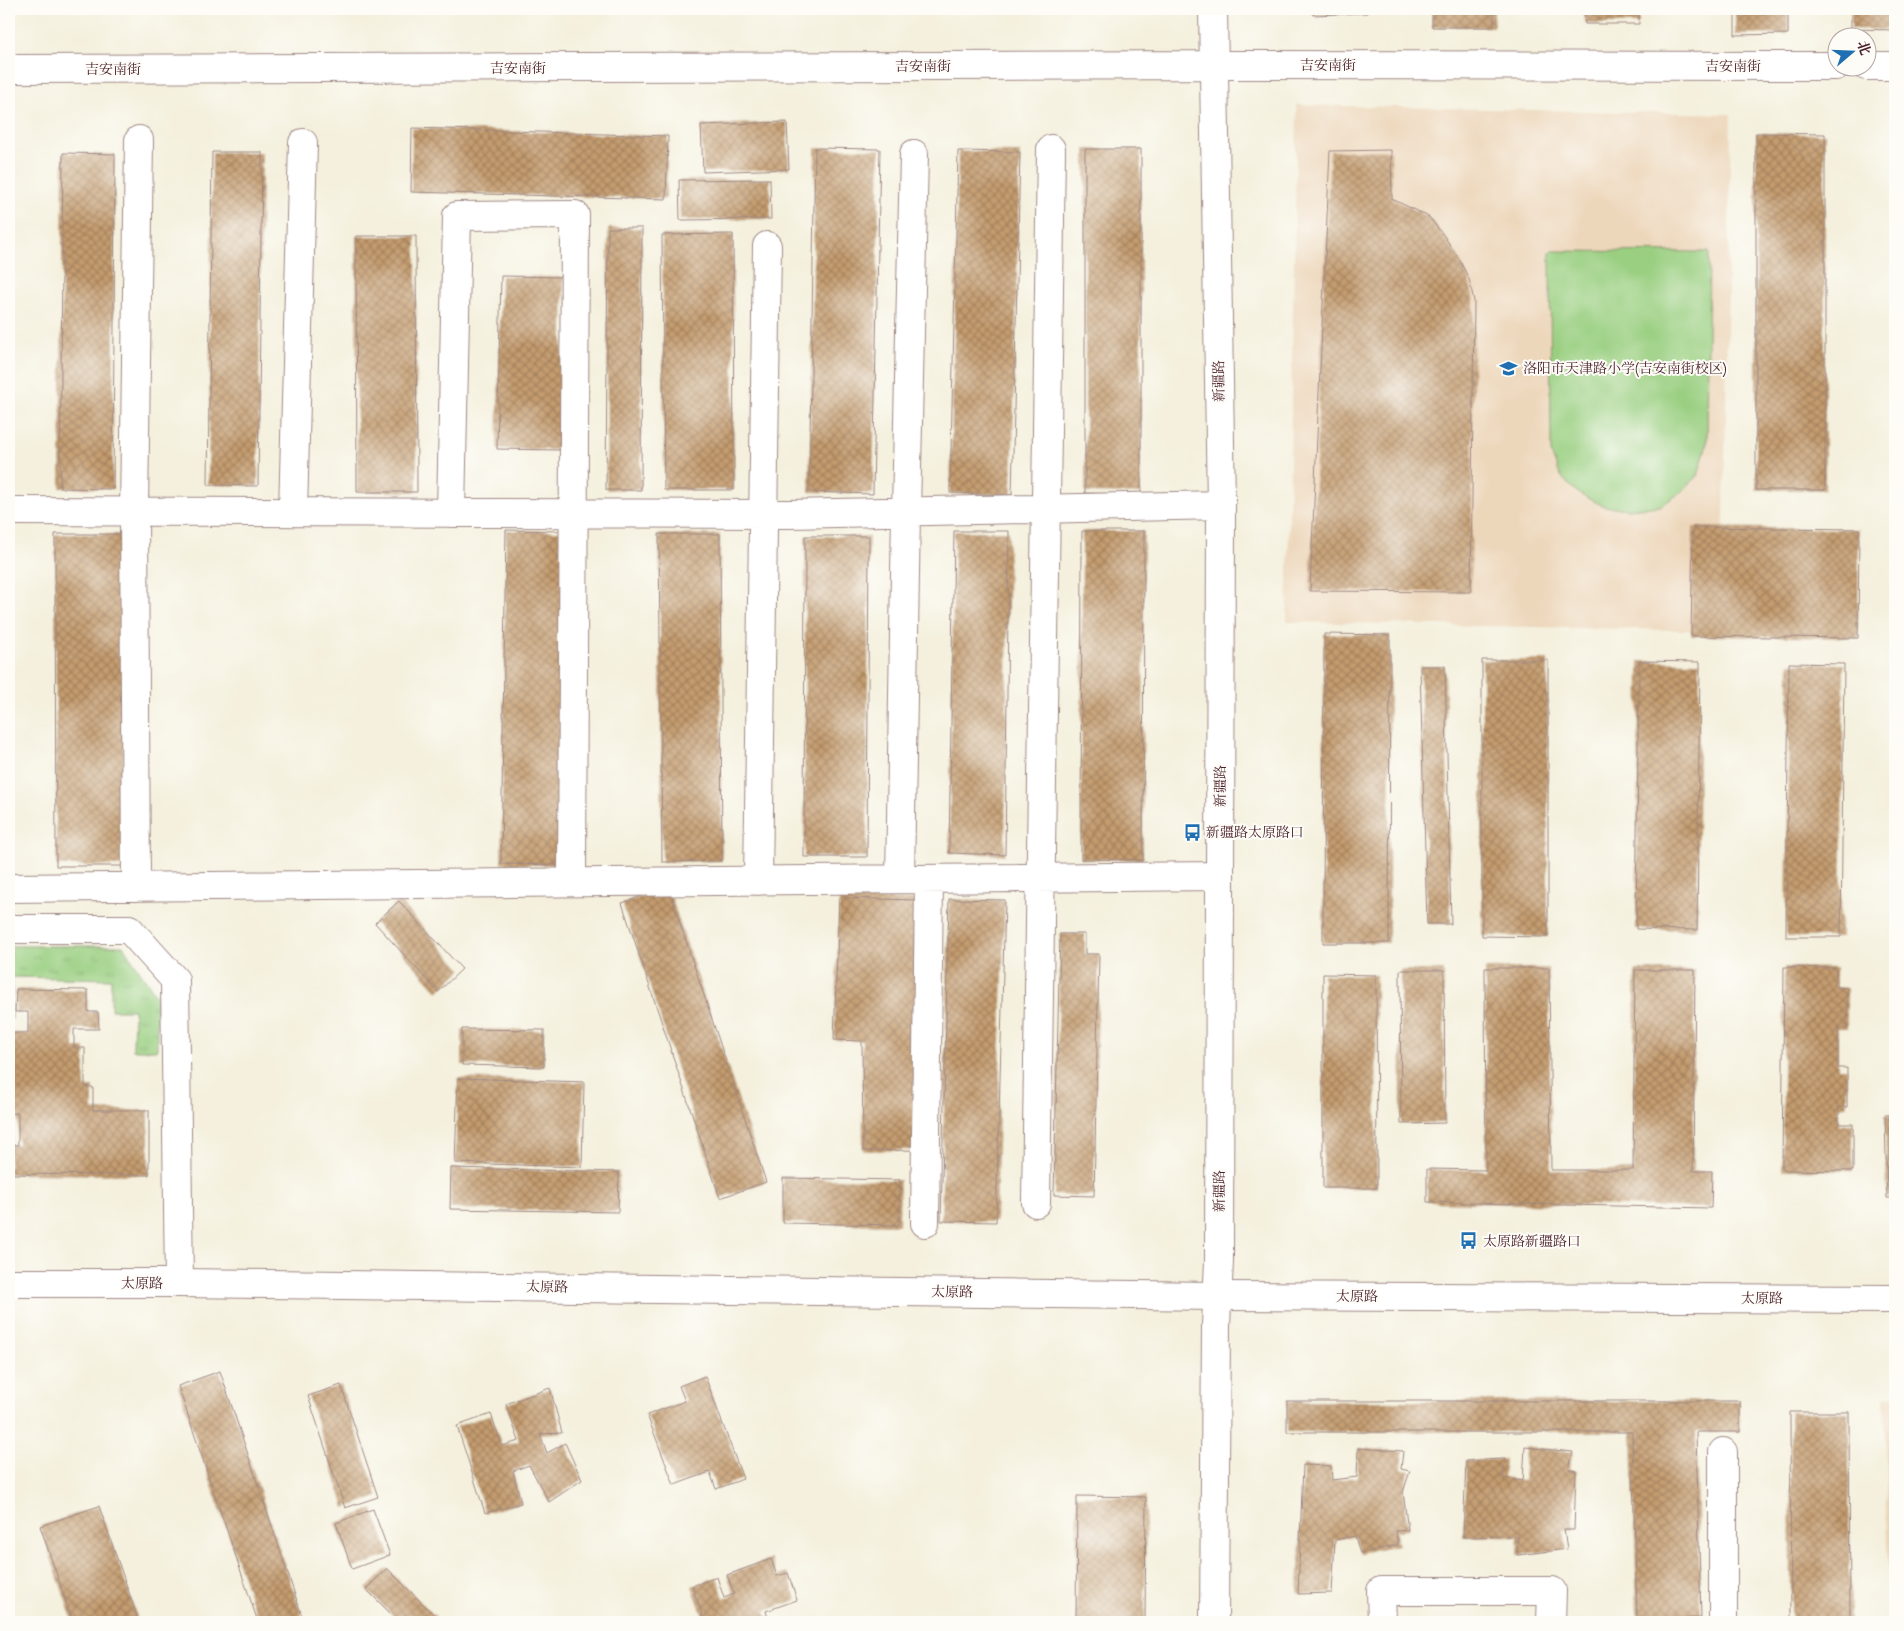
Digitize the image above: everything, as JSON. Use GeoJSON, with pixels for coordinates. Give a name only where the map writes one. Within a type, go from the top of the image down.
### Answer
{"type":"FeatureCollection","features":[{"type":"Feature","properties":{"kind":"street","name":"新疆路"},"geometry":{"type":"LineString","coordinates":[[1213,9],[1221,505],[1218,1296],[1216,1326],[1214,1622]]}},
{"type":"Feature","properties":{"kind":"street","name":"吉安南街"},"geometry":{"type":"LineString","coordinates":[[9,70],[1214,65],[1826,66]]}},
{"type":"Feature","properties":{"kind":"street"},"geometry":{"type":"LineString","coordinates":[[1876,66],[1895,66]]}},
{"type":"Feature","properties":{"kind":"street"},"geometry":{"type":"LineString","coordinates":[[136,886],[134,512],[139,140]]}},
{"type":"Feature","properties":{"kind":"street"},"geometry":{"type":"LineString","coordinates":[[293,512],[302,143]]}},
{"type":"Feature","properties":{"kind":"street"},"geometry":{"type":"LineString","coordinates":[[1036,1203],[1050,149]]}},
{"type":"Feature","properties":{"kind":"street"},"geometry":{"type":"LineString","coordinates":[[900,879],[914,154]]}},
{"type":"Feature","properties":{"kind":"street"},"geometry":{"type":"LineString","coordinates":[[451,513],[457,216],[575,215],[572,882]]}},
{"type":"Feature","properties":{"kind":"street"},"geometry":{"type":"LineString","coordinates":[[758,880],[767,246]]}},
{"type":"Feature","properties":{"kind":"street"},"geometry":{"type":"LineString","coordinates":[[9,511],[764,514],[1221,505]]}},
{"type":"Feature","properties":{"kind":"street"},"geometry":{"type":"LineString","coordinates":[[9,888],[1219,876]]}},
{"type":"Feature","properties":{"kind":"street"},"geometry":{"type":"LineString","coordinates":[[925,1223],[929,879]]}},
{"type":"Feature","properties":{"kind":"street"},"geometry":{"type":"LineString","coordinates":[[9,929],[129,929],[174,980],[179,1283]]}},
{"type":"Feature","properties":{"kind":"street","name":"太原路"},"geometry":{"type":"LineString","coordinates":[[9,1283],[179,1283],[1218,1296],[1895,1299]]}},
{"type":"Feature","properties":{"kind":"street"},"geometry":{"type":"LineString","coordinates":[[1722,1622],[1723,1452]]}},
{"type":"Feature","properties":{"kind":"street"},"geometry":{"type":"LineString","coordinates":[[1382,1622],[1381,1591],[1552,1591],[1551,1622]]}},
{"type":"Feature","properties":{"kind":"shaded area","name":"洛阳市天津路小学(吉安南街校区)"},"geometry":{"type":"Polygon","coordinates":[[[1297,105],[1731,114],[1722,631],[1287,622],[1297,105]]]}},
{"type":"Feature","properties":{"kind":"shaded area"},"geometry":{"type":"Polygon","coordinates":[[[1884,1396],[1895,1396],[1895,1622],[1890,1622],[1884,1396]]]}},
{"type":"Feature","properties":{"kind":"green space"},"geometry":{"type":"Polygon","coordinates":[[[1550,251],[1709,252],[1707,443],[1698,476],[1680,493],[1660,506],[1627,509],[1604,506],[1579,494],[1561,477],[1551,454],[1550,251]]]}},
{"type":"Feature","properties":{"kind":"green space"},"geometry":{"type":"Polygon","coordinates":[[[9,946],[123,946],[157,997],[157,1050],[133,1050],[134,1010],[111,1010],[111,979],[12,977],[12,1019],[9,1019],[9,946]]]}},
{"type":"Feature","properties":{"kind":"building"},"geometry":{"type":"Polygon","coordinates":[[[1313,9],[1367,9],[1367,13],[1313,15],[1313,9]]]}},
{"type":"Feature","properties":{"kind":"building"},"geometry":{"type":"Polygon","coordinates":[[[1432,9],[1494,9],[1494,27],[1432,27],[1432,9]]]}},
{"type":"Feature","properties":{"kind":"building"},"geometry":{"type":"Polygon","coordinates":[[[1584,9],[1639,9],[1639,24],[1585,24],[1584,9]]]}},
{"type":"Feature","properties":{"kind":"building"},"geometry":{"type":"Polygon","coordinates":[[[1735,9],[1788,9],[1788,34],[1735,35],[1735,9]]]}},
{"type":"Feature","properties":{"kind":"building"},"geometry":{"type":"Polygon","coordinates":[[[1851,9],[1895,9],[1895,30],[1851,28],[1851,9]]]}},
{"type":"Feature","properties":{"kind":"building"},"geometry":{"type":"Polygon","coordinates":[[[787,122],[789,169],[703,172],[701,125],[787,122]]]}},
{"type":"Feature","properties":{"kind":"building"},"geometry":{"type":"Polygon","coordinates":[[[412,128],[668,136],[666,199],[411,192],[412,128]]]}},
{"type":"Feature","properties":{"kind":"building"},"geometry":{"type":"Polygon","coordinates":[[[1756,133],[1825,134],[1825,490],[1756,490],[1756,133]]]}},
{"type":"Feature","properties":{"kind":"building"},"geometry":{"type":"Polygon","coordinates":[[[815,148],[880,149],[873,494],[809,492],[815,148]]]}},
{"type":"Feature","properties":{"kind":"building"},"geometry":{"type":"Polygon","coordinates":[[[1085,149],[1141,149],[1141,494],[1085,493],[1085,149]]]}},
{"type":"Feature","properties":{"kind":"building"},"geometry":{"type":"Polygon","coordinates":[[[1391,150],[1392,199],[1429,217],[1458,257],[1469,279],[1474,301],[1471,592],[1310,591],[1330,151],[1391,150]]]}},
{"type":"Feature","properties":{"kind":"building"},"geometry":{"type":"Polygon","coordinates":[[[958,151],[1020,152],[1012,495],[950,493],[958,151]]]}},
{"type":"Feature","properties":{"kind":"building"},"geometry":{"type":"Polygon","coordinates":[[[212,152],[262,152],[258,486],[208,485],[212,152]]]}},
{"type":"Feature","properties":{"kind":"building"},"geometry":{"type":"Polygon","coordinates":[[[63,153],[115,154],[113,489],[60,488],[63,153]]]}},
{"type":"Feature","properties":{"kind":"building"},"geometry":{"type":"Polygon","coordinates":[[[770,179],[771,219],[680,220],[679,180],[770,179]]]}},
{"type":"Feature","properties":{"kind":"building"},"geometry":{"type":"Polygon","coordinates":[[[608,228],[642,228],[641,490],[606,490],[608,228]]]}},
{"type":"Feature","properties":{"kind":"building"},"geometry":{"type":"Polygon","coordinates":[[[733,234],[734,490],[664,490],[662,235],[733,234]]]}},
{"type":"Feature","properties":{"kind":"building"},"geometry":{"type":"Polygon","coordinates":[[[356,236],[416,236],[417,492],[357,492],[356,236]]]}},
{"type":"Feature","properties":{"kind":"building"},"geometry":{"type":"Polygon","coordinates":[[[501,276],[564,277],[561,450],[497,449],[501,276]]]}},
{"type":"Feature","properties":{"kind":"building"},"geometry":{"type":"Polygon","coordinates":[[[1693,527],[1859,529],[1858,638],[1691,636],[1693,527]]]}},
{"type":"Feature","properties":{"kind":"building"},"geometry":{"type":"Polygon","coordinates":[[[506,530],[563,531],[559,865],[501,864],[506,530]]]}},
{"type":"Feature","properties":{"kind":"building"},"geometry":{"type":"Polygon","coordinates":[[[954,531],[1009,531],[1005,855],[949,853],[954,531]]]}},
{"type":"Feature","properties":{"kind":"building"},"geometry":{"type":"Polygon","coordinates":[[[1082,531],[1144,531],[1143,860],[1081,859],[1082,531]]]}},
{"type":"Feature","properties":{"kind":"building"},"geometry":{"type":"Polygon","coordinates":[[[55,534],[123,534],[124,866],[56,866],[55,534]]]}},
{"type":"Feature","properties":{"kind":"building"},"geometry":{"type":"Polygon","coordinates":[[[659,534],[720,534],[722,861],[662,862],[659,534]]]}},
{"type":"Feature","properties":{"kind":"building"},"geometry":{"type":"Polygon","coordinates":[[[805,536],[869,536],[867,857],[804,857],[805,536]]]}},
{"type":"Feature","properties":{"kind":"building"},"geometry":{"type":"Polygon","coordinates":[[[1324,634],[1390,635],[1389,943],[1323,943],[1324,634]]]}},
{"type":"Feature","properties":{"kind":"building"},"geometry":{"type":"Polygon","coordinates":[[[1482,660],[1548,660],[1548,937],[1482,936],[1482,660]]]}},
{"type":"Feature","properties":{"kind":"building"},"geometry":{"type":"Polygon","coordinates":[[[1639,661],[1700,662],[1697,930],[1636,929],[1639,661]]]}},
{"type":"Feature","properties":{"kind":"building"},"geometry":{"type":"Polygon","coordinates":[[[1789,663],[1844,664],[1841,937],[1786,937],[1789,663]]]}},
{"type":"Feature","properties":{"kind":"building"},"geometry":{"type":"Polygon","coordinates":[[[1420,666],[1445,666],[1451,924],[1427,924],[1420,666]]]}},
{"type":"Feature","properties":{"kind":"building"},"geometry":{"type":"Polygon","coordinates":[[[668,887],[766,1182],[720,1198],[622,903],[668,887]]]}},
{"type":"Feature","properties":{"kind":"building"},"geometry":{"type":"Polygon","coordinates":[[[839,898],[917,900],[916,1150],[863,1151],[862,1041],[834,1040],[839,898]]]}},
{"type":"Feature","properties":{"kind":"building"},"geometry":{"type":"Polygon","coordinates":[[[949,899],[1005,900],[996,1222],[941,1221],[949,899]]]}},
{"type":"Feature","properties":{"kind":"building"},"geometry":{"type":"Polygon","coordinates":[[[399,901],[462,969],[438,992],[375,923],[399,901]]]}},
{"type":"Feature","properties":{"kind":"building"},"geometry":{"type":"Polygon","coordinates":[[[1060,934],[1085,934],[1085,954],[1099,954],[1094,1196],[1054,1195],[1060,934]]]}},
{"type":"Feature","properties":{"kind":"building"},"geometry":{"type":"Polygon","coordinates":[[[1784,967],[1836,968],[1836,987],[1847,988],[1847,1028],[1838,1028],[1838,1068],[1847,1068],[1847,1107],[1839,1107],[1839,1124],[1853,1124],[1853,1171],[1782,1170],[1784,967]]]}},
{"type":"Feature","properties":{"kind":"building"},"geometry":{"type":"Polygon","coordinates":[[[1485,968],[1549,968],[1551,1170],[1633,1170],[1635,970],[1695,970],[1693,1171],[1712,1171],[1711,1208],[1427,1202],[1427,1169],[1486,1170],[1485,968]]]}},
{"type":"Feature","properties":{"kind":"building"},"geometry":{"type":"Polygon","coordinates":[[[1400,970],[1444,970],[1445,1123],[1401,1124],[1400,970]]]}},
{"type":"Feature","properties":{"kind":"building"},"geometry":{"type":"Polygon","coordinates":[[[1323,974],[1376,975],[1377,1188],[1323,1188],[1323,974]]]}},
{"type":"Feature","properties":{"kind":"building"},"geometry":{"type":"Polygon","coordinates":[[[16,989],[88,990],[88,1012],[98,1012],[99,1029],[74,1029],[74,1048],[85,1048],[85,1087],[93,1087],[93,1110],[149,1110],[149,1175],[9,1174],[9,1145],[18,1145],[18,1113],[9,1113],[9,1033],[28,1033],[28,1012],[15,1012],[16,989]]]}},
{"type":"Feature","properties":{"kind":"building"},"geometry":{"type":"Polygon","coordinates":[[[462,1029],[544,1030],[544,1067],[462,1065],[462,1029]]]}},
{"type":"Feature","properties":{"kind":"building"},"geometry":{"type":"Polygon","coordinates":[[[458,1078],[584,1082],[582,1167],[455,1163],[458,1078]]]}},
{"type":"Feature","properties":{"kind":"building"},"geometry":{"type":"Polygon","coordinates":[[[1885,1115],[1895,1115],[1895,1198],[1887,1198],[1885,1115]]]}},
{"type":"Feature","properties":{"kind":"building"},"geometry":{"type":"Polygon","coordinates":[[[451,1168],[619,1172],[618,1212],[450,1209],[451,1168]]]}},
{"type":"Feature","properties":{"kind":"building"},"geometry":{"type":"Polygon","coordinates":[[[783,1178],[900,1180],[899,1225],[783,1223],[783,1178]]]}},
{"type":"Feature","properties":{"kind":"building"},"geometry":{"type":"Polygon","coordinates":[[[220,1371],[304,1622],[258,1622],[178,1386],[220,1371]]]}},
{"type":"Feature","properties":{"kind":"building"},"geometry":{"type":"Polygon","coordinates":[[[705,1376],[743,1479],[716,1489],[710,1472],[674,1485],[647,1415],[685,1401],[679,1386],[705,1376]]]}},
{"type":"Feature","properties":{"kind":"building"},"geometry":{"type":"Polygon","coordinates":[[[341,1385],[378,1497],[345,1508],[308,1396],[341,1385]]]}},
{"type":"Feature","properties":{"kind":"building"},"geometry":{"type":"Polygon","coordinates":[[[550,1388],[562,1433],[540,1434],[547,1453],[565,1443],[582,1480],[549,1502],[529,1465],[513,1471],[521,1503],[485,1513],[457,1426],[491,1414],[502,1446],[519,1441],[506,1404],[550,1388]]]}},
{"type":"Feature","properties":{"kind":"building"},"geometry":{"type":"Polygon","coordinates":[[[1287,1401],[1740,1401],[1740,1432],[1696,1432],[1701,1618],[1637,1620],[1632,1432],[1287,1432],[1287,1401]]]}},
{"type":"Feature","properties":{"kind":"building"},"geometry":{"type":"Polygon","coordinates":[[[1790,1412],[1849,1412],[1850,1622],[1791,1622],[1790,1412]]]}},
{"type":"Feature","properties":{"kind":"building"},"geometry":{"type":"Polygon","coordinates":[[[1525,1447],[1573,1452],[1569,1469],[1576,1471],[1574,1530],[1564,1530],[1567,1549],[1517,1555],[1518,1536],[1463,1537],[1466,1461],[1505,1459],[1503,1478],[1523,1481],[1525,1447]]]}},
{"type":"Feature","properties":{"kind":"building"},"geometry":{"type":"Polygon","coordinates":[[[1358,1448],[1403,1451],[1401,1469],[1410,1471],[1403,1492],[1408,1530],[1396,1531],[1398,1545],[1360,1553],[1355,1536],[1335,1540],[1332,1593],[1298,1594],[1303,1465],[1331,1466],[1332,1480],[1357,1477],[1358,1448]]]}},
{"type":"Feature","properties":{"kind":"building"},"geometry":{"type":"Polygon","coordinates":[[[1077,1496],[1146,1497],[1145,1622],[1076,1622],[1077,1496]]]}},
{"type":"Feature","properties":{"kind":"building"},"geometry":{"type":"Polygon","coordinates":[[[99,1506],[139,1622],[73,1622],[40,1526],[99,1506]]]}},
{"type":"Feature","properties":{"kind":"building"},"geometry":{"type":"Polygon","coordinates":[[[373,1509],[390,1555],[352,1569],[336,1523],[373,1509]]]}},
{"type":"Feature","properties":{"kind":"building"},"geometry":{"type":"Polygon","coordinates":[[[771,1559],[777,1576],[788,1573],[797,1600],[766,1611],[769,1622],[705,1622],[692,1586],[717,1577],[724,1598],[734,1594],[727,1575],[771,1559]]]}},
{"type":"Feature","properties":{"kind":"building"},"geometry":{"type":"Polygon","coordinates":[[[387,1568],[441,1622],[399,1622],[366,1589],[387,1568]]]}},
{"type":"Feature","properties":{"kind":"place","name":"洛阳市天津路小学(吉安南街校区)"},"geometry":{"type":"Point","coordinates":[1509,368]}},
{"type":"Feature","properties":{"kind":"place","name":"新疆路太原路口"},"geometry":{"type":"Point","coordinates":[1192,832]}},
{"type":"Feature","properties":{"kind":"place","name":"太原路新疆路口"},"geometry":{"type":"Point","coordinates":[1469,1241]}}]}
